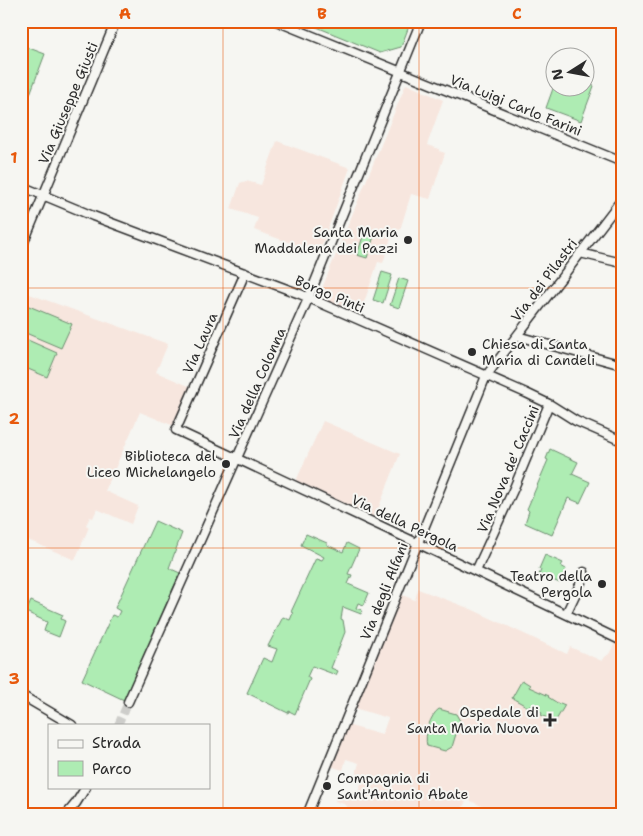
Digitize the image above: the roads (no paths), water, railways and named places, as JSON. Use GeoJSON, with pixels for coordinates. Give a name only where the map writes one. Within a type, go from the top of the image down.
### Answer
{"type":"FeatureCollection","features":[{"type":"Feature","properties":{"kind":"street","name":"Via Giuseppe Giusti"},"geometry":{"type":"LineString","coordinates":[[21,249],[116,21]]}},
{"type":"Feature","properties":{"kind":"street","name":"Via Luigi Carlo Farini"},"geometry":{"type":"LineString","coordinates":[[276,21],[622,162]]}},
{"type":"Feature","properties":{"kind":"street","name":"Via della Colonna"},"geometry":{"type":"LineString","coordinates":[[128,702],[308,298],[421,21]]}},
{"type":"Feature","properties":{"kind":"street","name":"Borgo Pinti"},"geometry":{"type":"LineString","coordinates":[[21,186],[93,216],[245,272],[308,298],[549,404],[576,421],[622,441]]}},
{"type":"Feature","properties":{"kind":"street","name":"Via dei Pilastri"},"geometry":{"type":"LineString","coordinates":[[486,376],[622,199]]}},
{"type":"Feature","properties":{"kind":"street"},"geometry":{"type":"LineString","coordinates":[[580,253],[622,263]]}},
{"type":"Feature","properties":{"kind":"street","name":"Via Laura"},"geometry":{"type":"LineString","coordinates":[[177,427],[245,272]]}},
{"type":"Feature","properties":{"kind":"street"},"geometry":{"type":"LineString","coordinates":[[517,336],[622,365]]}},
{"type":"Feature","properties":{"kind":"street","name":"Via degli Alfani"},"geometry":{"type":"LineString","coordinates":[[307,815],[486,376]]}},
{"type":"Feature","properties":{"kind":"street","name":"Via Nova de' Caccini"},"geometry":{"type":"LineString","coordinates":[[476,571],[514,488],[549,404]]}},
{"type":"Feature","properties":{"kind":"street","name":"Via della Pergola"},"geometry":{"type":"LineString","coordinates":[[177,427],[237,458],[622,641]]}},
{"type":"Feature","properties":{"kind":"street"},"geometry":{"type":"LineString","coordinates":[[566,614],[584,576],[584,572]]}},
{"type":"Feature","properties":{"kind":"street"},"geometry":{"type":"LineString","coordinates":[[21,695],[70,724]]}},
{"type":"Feature","properties":{"kind":"street"},"geometry":{"type":"LineString","coordinates":[[66,815],[85,788]]}},
{"type":"Feature","properties":{"kind":"tunnel"},"geometry":{"type":"LineString","coordinates":[[118,724],[128,702]]}},
{"type":"Feature","properties":{"kind":"place","name":"Santa Maria Maddalena dei Pazzi"},"geometry":{"type":"Point","coordinates":[408,240]}},
{"type":"Feature","properties":{"kind":"place","name":"Chiesa di Santa Maria di Candeli"},"geometry":{"type":"Point","coordinates":[472,352]}},
{"type":"Feature","properties":{"kind":"place","name":"Biblioteca del Liceo Michelangelo"},"geometry":{"type":"Point","coordinates":[226,464]}},
{"type":"Feature","properties":{"kind":"place","name":"Teatro della Pergola"},"geometry":{"type":"Point","coordinates":[602,584]}},
{"type":"Feature","properties":{"kind":"place","name":"Ospedale di Santa Maria Nuova"},"geometry":{"type":"Point","coordinates":[550,720]}},
{"type":"Feature","properties":{"kind":"place","name":"Compagnia di Sant'Antonio Abate"},"geometry":{"type":"Point","coordinates":[327,786]}}]}
